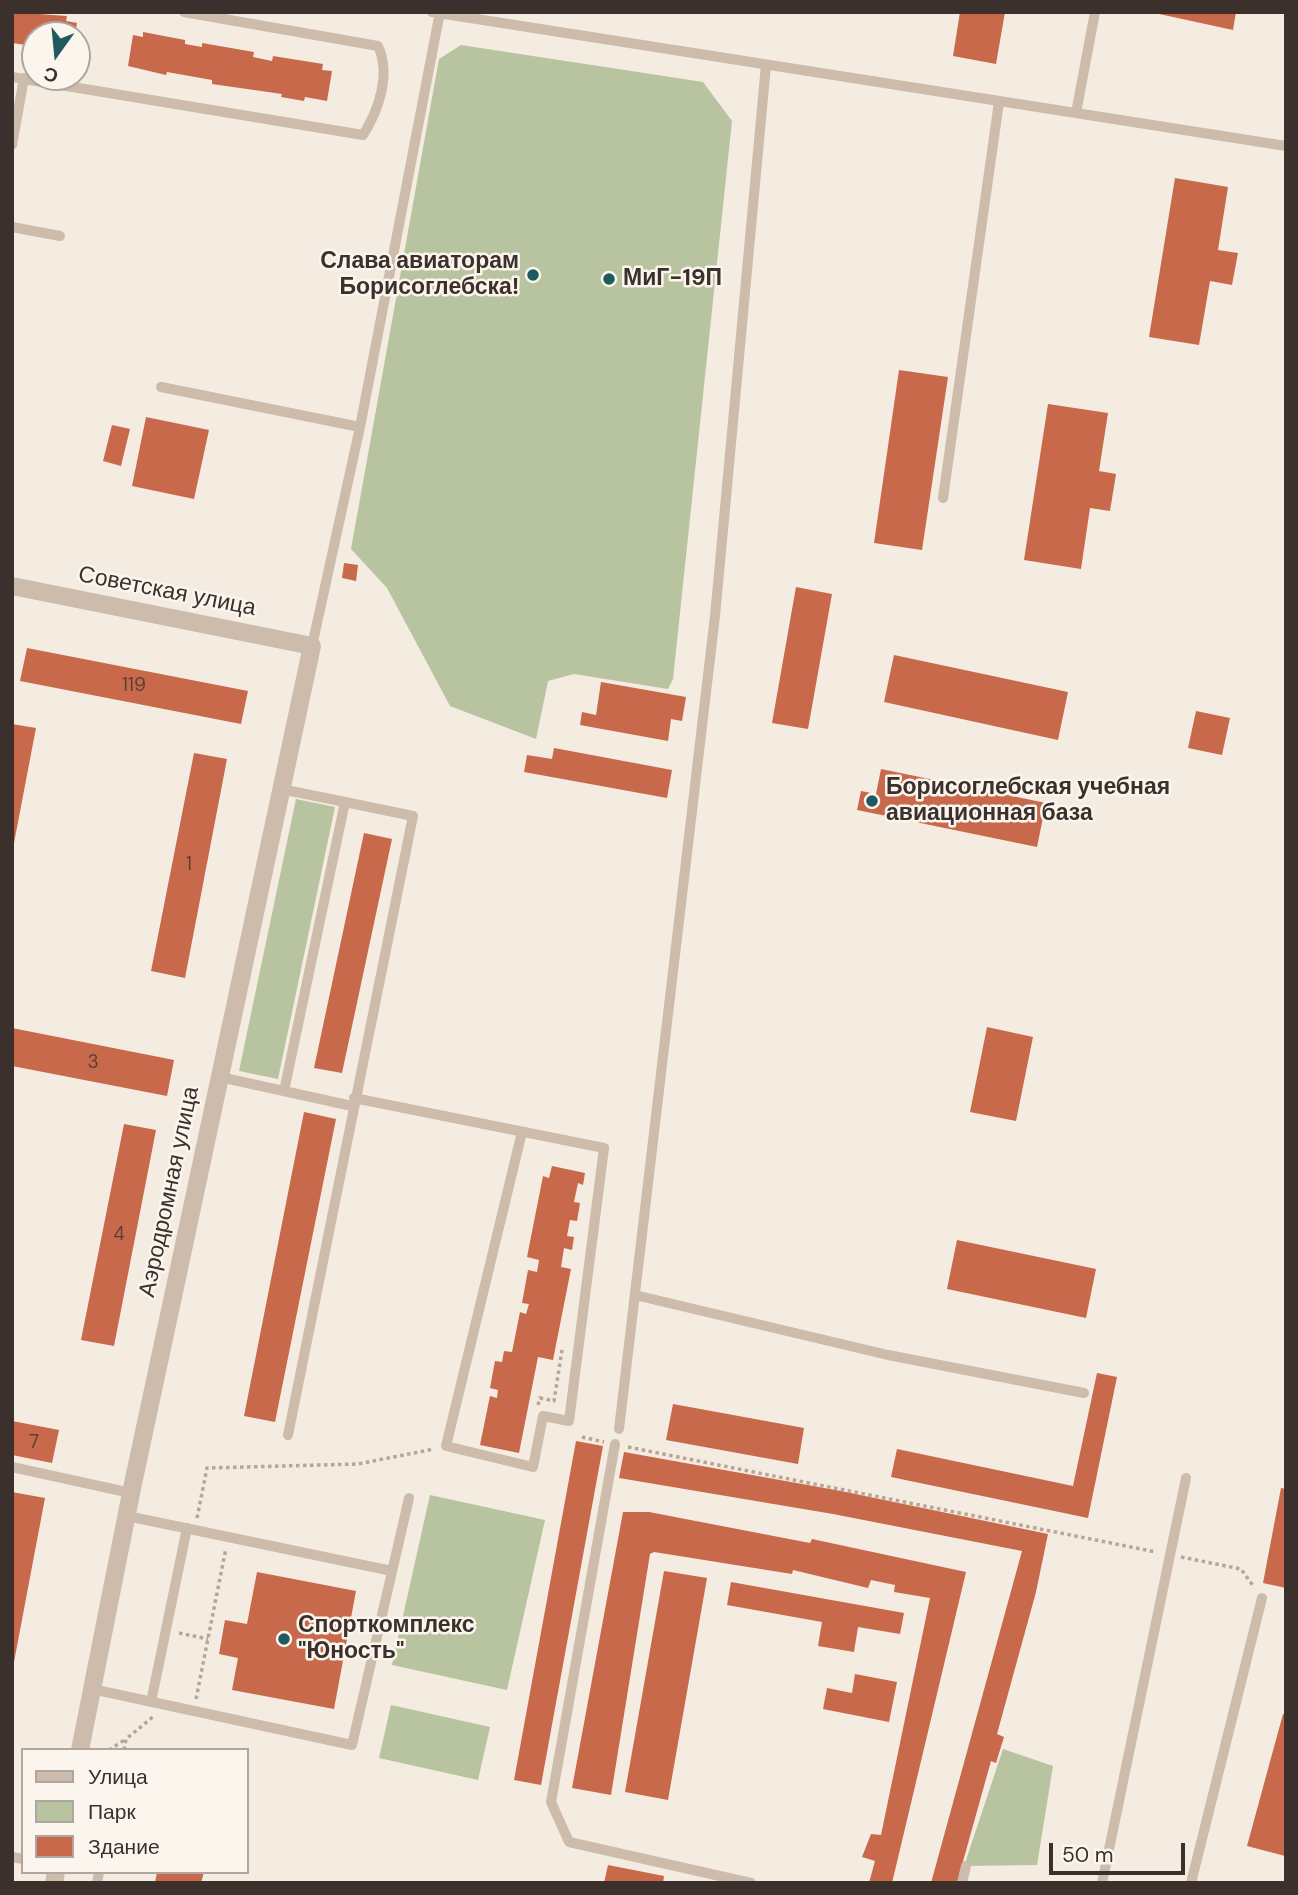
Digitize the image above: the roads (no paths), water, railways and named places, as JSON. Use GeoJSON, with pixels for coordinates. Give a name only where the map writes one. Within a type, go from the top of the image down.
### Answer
{"type":"FeatureCollection","features":[{"type":"Feature","properties":{"kind":"street","name":"Советская улица"},"geometry":{"type":"LineString","coordinates":[[12,586],[312,646]]}},
{"type":"Feature","properties":{"kind":"street","name":"Аэродромная улица"},"geometry":{"type":"LineString","coordinates":[[80,1748],[131,1493],[312,646]]}},
{"type":"Feature","properties":{"kind":"lane"},"geometry":{"type":"LineString","coordinates":[[91,90],[363,135],[374,117],[382,85],[383,57],[379,46],[184,12]]}},
{"type":"Feature","properties":{"kind":"lane"},"geometry":{"type":"LineString","coordinates":[[1076,113],[1096,12]]}},
{"type":"Feature","properties":{"kind":"lane"},"geometry":{"type":"LineString","coordinates":[[312,646],[360,427],[437,13],[1286,146]]}},
{"type":"Feature","properties":{"kind":"lane"},"geometry":{"type":"LineString","coordinates":[[619,1429],[715,616],[766,65]]}},
{"type":"Feature","properties":{"kind":"lane"},"geometry":{"type":"LineString","coordinates":[[12,145],[22,91]]}},
{"type":"Feature","properties":{"kind":"lane"},"geometry":{"type":"LineString","coordinates":[[943,498],[999,102]]}},
{"type":"Feature","properties":{"kind":"lane"},"geometry":{"type":"LineString","coordinates":[[12,227],[60,236]]}},
{"type":"Feature","properties":{"kind":"lane"},"geometry":{"type":"LineString","coordinates":[[161,387],[360,427]]}},
{"type":"Feature","properties":{"kind":"lane"},"geometry":{"type":"LineString","coordinates":[[281,789],[413,816],[353,1102],[288,1435]]}},
{"type":"Feature","properties":{"kind":"lane"},"geometry":{"type":"LineString","coordinates":[[284,1091],[345,802]]}},
{"type":"Feature","properties":{"kind":"lane"},"geometry":{"type":"LineString","coordinates":[[220,1077],[284,1091],[522,1132],[604,1148],[569,1421],[543,1416],[533,1467],[446,1446],[522,1132]]}},
{"type":"Feature","properties":{"kind":"lane"},"geometry":{"type":"LineString","coordinates":[[635,1295],[888,1355],[1084,1393]]}},
{"type":"Feature","properties":{"kind":"lane"},"geometry":{"type":"LineString","coordinates":[[615,1444],[551,1802],[569,1842],[751,1883]]}},
{"type":"Feature","properties":{"kind":"lane"},"geometry":{"type":"LineString","coordinates":[[12,1468],[131,1493]]}},
{"type":"Feature","properties":{"kind":"lane"},"geometry":{"type":"LineString","coordinates":[[1102,1883],[1186,1478]]}},
{"type":"Feature","properties":{"kind":"lane"},"geometry":{"type":"LineString","coordinates":[[92,1689],[352,1745],[409,1498]]}},
{"type":"Feature","properties":{"kind":"lane"},"geometry":{"type":"LineString","coordinates":[[127,1516],[392,1572]]}},
{"type":"Feature","properties":{"kind":"lane"},"geometry":{"type":"LineString","coordinates":[[152,1702],[187,1528]]}},
{"type":"Feature","properties":{"kind":"lane"},"geometry":{"type":"LineString","coordinates":[[1191,1883],[1262,1598]]}},
{"type":"Feature","properties":{"kind":"lane"},"geometry":{"type":"LineString","coordinates":[[962,1883],[966,1866]]}},
{"type":"Feature","properties":{"kind":"place","name":"Слава авиаторам Борисоглебска!"},"geometry":{"type":"Point","coordinates":[533,275]}},
{"type":"Feature","properties":{"kind":"place","name":"МиГ-19П"},"geometry":{"type":"Point","coordinates":[609,279]}},
{"type":"Feature","properties":{"kind":"place","name":"Борисоглебская учебная авиационная база"},"geometry":{"type":"Point","coordinates":[872,801]}},
{"type":"Feature","properties":{"kind":"place","name":"Спорткомплекс \"Юность\""},"geometry":{"type":"Point","coordinates":[284,1639]}}]}
